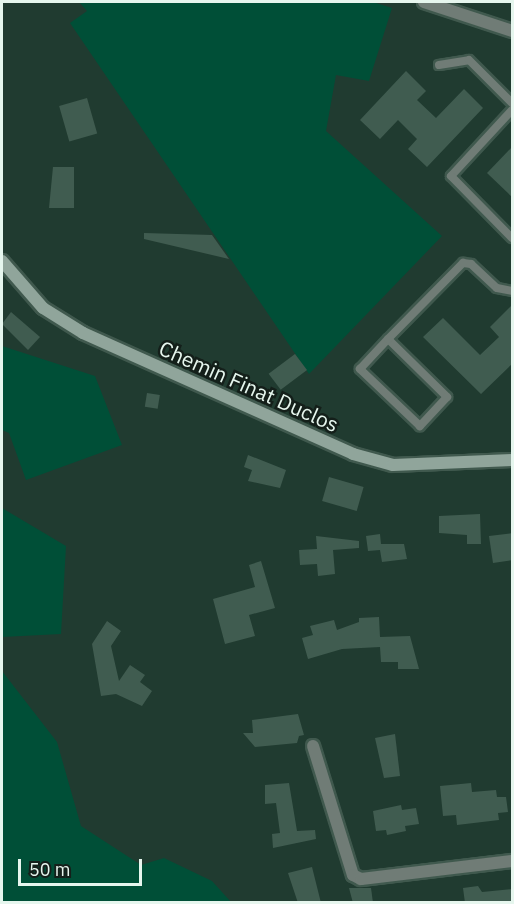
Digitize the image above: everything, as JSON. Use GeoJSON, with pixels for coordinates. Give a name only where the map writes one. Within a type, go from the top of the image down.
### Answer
{"type":"FeatureCollection","features":[{"type":"Feature","properties":{"kind":"main road","name":"Chemin Finat Duclos"},"geometry":{"type":"LineString","coordinates":[[2,261],[43,308],[83,333],[353,454],[393,465],[513,460]]}},
{"type":"Feature","properties":{"kind":"street"},"geometry":{"type":"LineString","coordinates":[[424,2],[513,31]]}},
{"type":"Feature","properties":{"kind":"street"},"geometry":{"type":"LineString","coordinates":[[314,746],[353,874],[361,879],[513,861]]}},
{"type":"Feature","properties":{"kind":"lane"},"geometry":{"type":"LineString","coordinates":[[439,65],[469,60],[513,103]]}},
{"type":"Feature","properties":{"kind":"lane"},"geometry":{"type":"LineString","coordinates":[[513,110],[451,176],[513,238]]}},
{"type":"Feature","properties":{"kind":"lane"},"geometry":{"type":"LineString","coordinates":[[388,339],[447,397],[420,426],[360,369],[388,339],[463,263],[471,264],[497,288],[513,291]]}},
{"type":"Feature","properties":{"kind":"green space"},"geometry":{"type":"Polygon","coordinates":[[[79,2],[373,2],[392,8],[369,81],[336,75],[326,131],[442,236],[309,374],[70,23],[87,11],[79,2]]]}},
{"type":"Feature","properties":{"kind":"green space"},"geometry":{"type":"Polygon","coordinates":[[[2,346],[95,376],[122,445],[26,480],[9,433],[2,430],[2,346]]]}},
{"type":"Feature","properties":{"kind":"green space"},"geometry":{"type":"Polygon","coordinates":[[[2,508],[66,546],[61,634],[2,637],[2,508]]]}},
{"type":"Feature","properties":{"kind":"green space"},"geometry":{"type":"Polygon","coordinates":[[[2,671],[57,742],[81,826],[141,865],[164,858],[212,881],[231,902],[2,902],[2,671]]]}},
{"type":"Feature","properties":{"kind":"building"},"geometry":{"type":"Polygon","coordinates":[[[406,71],[426,91],[417,100],[436,118],[464,89],[483,108],[427,167],[408,149],[417,139],[398,120],[380,139],[360,120],[406,71]]]}},
{"type":"Feature","properties":{"kind":"building"},"geometry":{"type":"Polygon","coordinates":[[[87,98],[97,134],[69,142],[59,106],[87,98]]]}},
{"type":"Feature","properties":{"kind":"building"},"geometry":{"type":"Polygon","coordinates":[[[513,146],[513,198],[487,173],[513,146]]]}},
{"type":"Feature","properties":{"kind":"building"},"geometry":{"type":"Polygon","coordinates":[[[53,167],[74,167],[74,208],[49,208],[53,167]]]}},
{"type":"Feature","properties":{"kind":"building"},"geometry":{"type":"Polygon","coordinates":[[[144,233],[212,235],[229,259],[144,239],[144,233]]]}},
{"type":"Feature","properties":{"kind":"building"},"geometry":{"type":"Polygon","coordinates":[[[513,304],[513,363],[481,394],[423,337],[443,318],[480,355],[499,337],[490,327],[513,304]]]}},
{"type":"Feature","properties":{"kind":"building"},"geometry":{"type":"Polygon","coordinates":[[[11,312],[40,337],[28,350],[2,324],[11,312]]]}},
{"type":"Feature","properties":{"kind":"building"},"geometry":{"type":"Polygon","coordinates":[[[295,354],[307,370],[281,390],[269,374],[295,354]]]}},
{"type":"Feature","properties":{"kind":"building"},"geometry":{"type":"Polygon","coordinates":[[[147,393],[160,395],[158,409],[145,407],[147,393]]]}},
{"type":"Feature","properties":{"kind":"building"},"geometry":{"type":"Polygon","coordinates":[[[248,455],[286,470],[280,488],[248,481],[252,470],[244,467],[248,455]]]}},
{"type":"Feature","properties":{"kind":"building"},"geometry":{"type":"Polygon","coordinates":[[[329,477],[364,487],[357,511],[322,501],[329,477]]]}},
{"type":"Feature","properties":{"kind":"building"},"geometry":{"type":"Polygon","coordinates":[[[480,514],[481,544],[467,544],[467,535],[439,533],[439,516],[480,514]]]}},
{"type":"Feature","properties":{"kind":"building"},"geometry":{"type":"Polygon","coordinates":[[[513,533],[513,560],[493,563],[489,536],[513,533]]]}},
{"type":"Feature","properties":{"kind":"building"},"geometry":{"type":"Polygon","coordinates":[[[380,534],[381,544],[404,544],[407,559],[382,562],[380,550],[368,551],[366,536],[380,534]]]}},
{"type":"Feature","properties":{"kind":"building"},"geometry":{"type":"Polygon","coordinates":[[[316,536],[359,541],[359,548],[333,550],[335,574],[318,576],[317,564],[300,565],[299,550],[317,549],[316,536]]]}},
{"type":"Feature","properties":{"kind":"building"},"geometry":{"type":"Polygon","coordinates":[[[261,561],[275,608],[249,615],[255,636],[225,644],[213,599],[255,587],[249,565],[261,561]]]}},
{"type":"Feature","properties":{"kind":"building"},"geometry":{"type":"Polygon","coordinates":[[[379,617],[380,637],[410,636],[419,669],[398,669],[398,662],[381,662],[380,647],[342,649],[308,659],[302,638],[313,635],[310,626],[334,620],[337,630],[359,622],[359,618],[379,617]]]}},
{"type":"Feature","properties":{"kind":"building"},"geometry":{"type":"Polygon","coordinates":[[[107,621],[121,631],[111,646],[119,681],[130,665],[145,675],[140,682],[152,691],[142,706],[116,694],[101,696],[92,644],[107,621]]]}},
{"type":"Feature","properties":{"kind":"building"},"geometry":{"type":"Polygon","coordinates":[[[298,714],[304,735],[299,736],[297,743],[255,747],[243,733],[253,733],[252,720],[298,714]]]}},
{"type":"Feature","properties":{"kind":"building"},"geometry":{"type":"Polygon","coordinates":[[[395,734],[400,776],[384,778],[375,738],[395,734]]]}},
{"type":"Feature","properties":{"kind":"building"},"geometry":{"type":"Polygon","coordinates":[[[289,783],[297,831],[315,830],[316,839],[273,848],[272,834],[280,833],[276,803],[265,804],[265,785],[289,783]]]}},
{"type":"Feature","properties":{"kind":"building"},"geometry":{"type":"Polygon","coordinates":[[[471,783],[472,792],[496,790],[497,797],[506,797],[508,812],[498,813],[499,820],[457,825],[456,815],[443,816],[440,786],[471,783]]]}},
{"type":"Feature","properties":{"kind":"building"},"geometry":{"type":"Polygon","coordinates":[[[401,805],[402,810],[416,808],[419,824],[405,826],[406,831],[387,835],[386,830],[376,831],[373,811],[401,805]]]}},
{"type":"Feature","properties":{"kind":"building"},"geometry":{"type":"Polygon","coordinates":[[[312,867],[321,903],[298,903],[288,873],[312,867]]]}},
{"type":"Feature","properties":{"kind":"building"},"geometry":{"type":"Polygon","coordinates":[[[478,886],[482,892],[513,889],[513,903],[465,903],[463,888],[478,886]]]}},
{"type":"Feature","properties":{"kind":"building"},"geometry":{"type":"Polygon","coordinates":[[[349,888],[371,888],[373,903],[353,903],[349,888]]]}}]}
